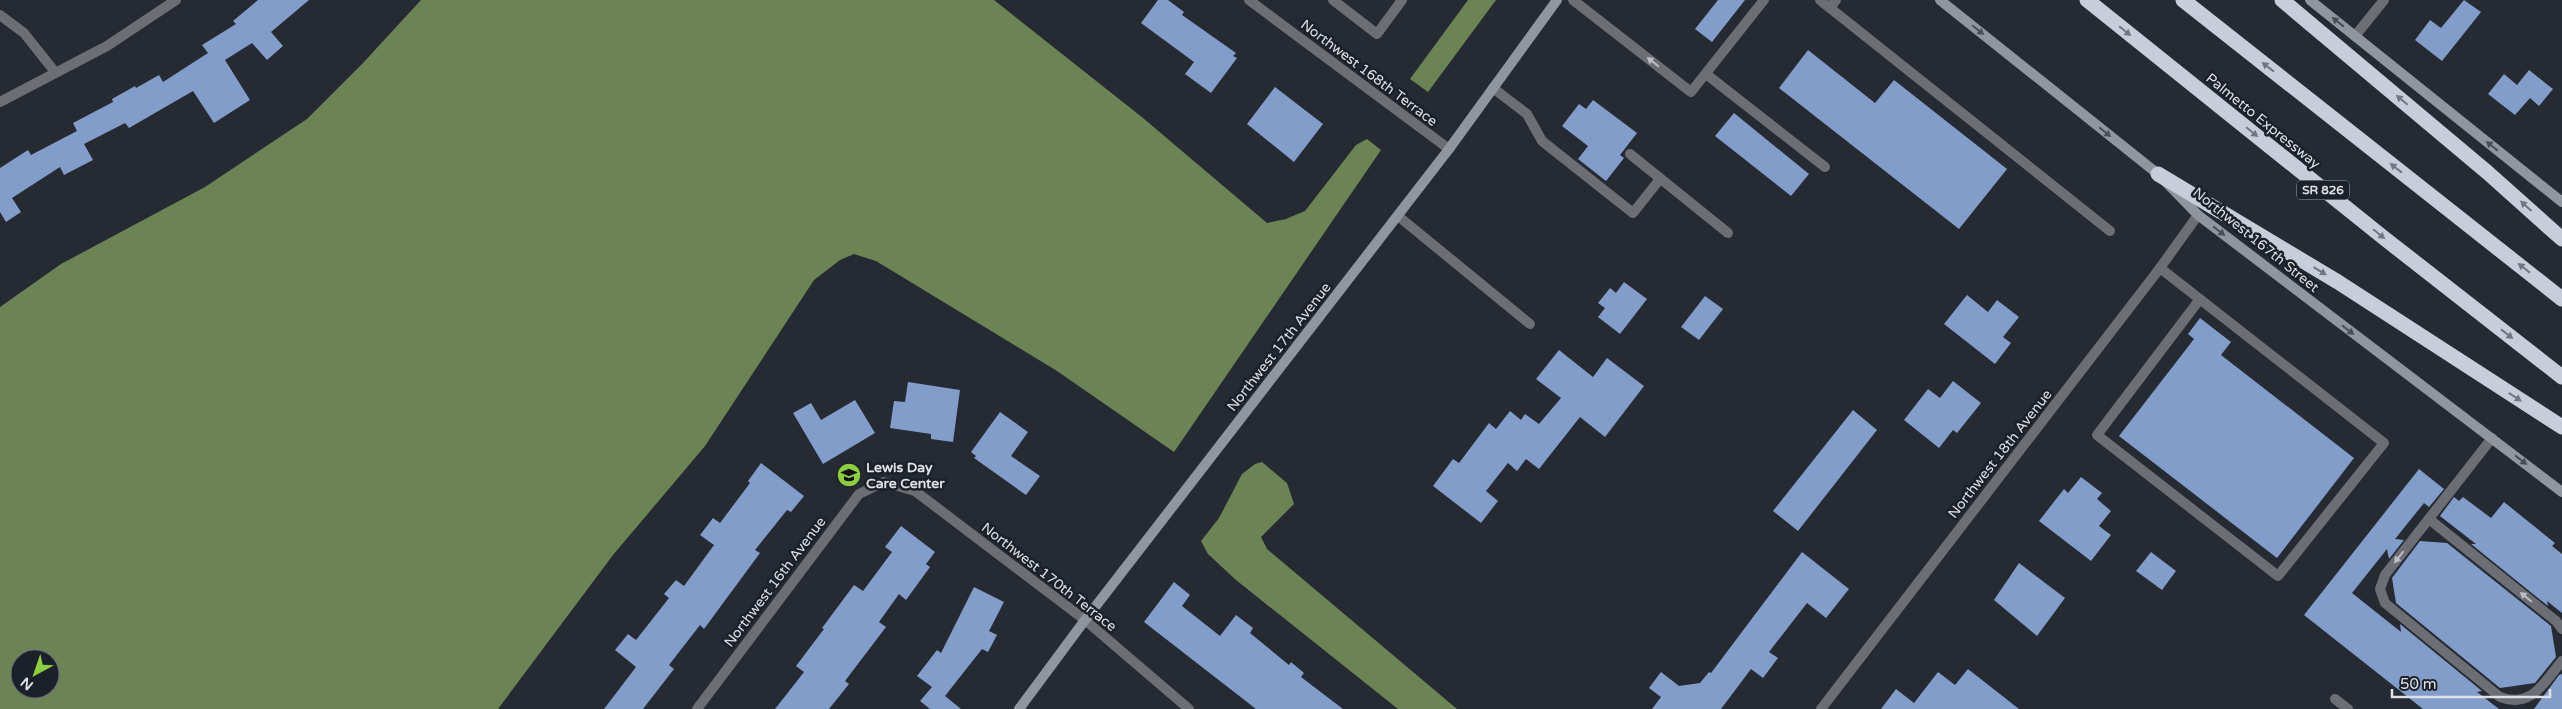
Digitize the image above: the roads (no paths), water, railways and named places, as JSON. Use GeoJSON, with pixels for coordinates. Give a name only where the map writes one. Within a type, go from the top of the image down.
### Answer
{"type":"FeatureCollection","features":[{"type":"Feature","properties":{"kind":"highway","name":"Palmetto Expressway"},"geometry":{"type":"LineString","coordinates":[[2087,0],[2384,238],[2562,377]]}},
{"type":"Feature","properties":{"kind":"highway"},"geometry":{"type":"LineString","coordinates":[[2183,0],[2562,299]]}},
{"type":"Feature","properties":{"kind":"highway"},"geometry":{"type":"LineString","coordinates":[[2282,0],[2487,172],[2562,239]]}},
{"type":"Feature","properties":{"kind":"highway"},"geometry":{"type":"LineString","coordinates":[[2158,174],[2338,282],[2562,428]]}},
{"type":"Feature","properties":{"kind":"street"},"geometry":{"type":"LineString","coordinates":[[0,102],[107,46],[176,0]]}},
{"type":"Feature","properties":{"kind":"street","name":"Northwest 168th Terrace"},"geometry":{"type":"LineString","coordinates":[[1249,0],[1449,149]]}},
{"type":"Feature","properties":{"kind":"street"},"geometry":{"type":"LineString","coordinates":[[1333,0],[1377,34],[1402,0]]}},
{"type":"Feature","properties":{"kind":"street","name":"Northwest 17th Avenue"},"geometry":{"type":"LineString","coordinates":[[1019,709],[1085,620],[1449,149],[1557,0]]}},
{"type":"Feature","properties":{"kind":"street"},"geometry":{"type":"LineString","coordinates":[[1573,0],[1691,92],[1764,0]]}},
{"type":"Feature","properties":{"kind":"street"},"geometry":{"type":"LineString","coordinates":[[1820,0],[1833,4],[2110,231]]}},
{"type":"Feature","properties":{"kind":"street","name":"Northwest 167th Street"},"geometry":{"type":"LineString","coordinates":[[1940,0],[2158,174],[2198,215],[2562,492]]}},
{"type":"Feature","properties":{"kind":"street"},"geometry":{"type":"LineString","coordinates":[[2310,0],[2562,202]]}},
{"type":"Feature","properties":{"kind":"street"},"geometry":{"type":"LineString","coordinates":[[2355,36],[2384,0]]}},
{"type":"Feature","properties":{"kind":"street"},"geometry":{"type":"LineString","coordinates":[[0,15],[24,33],[55,72]]}},
{"type":"Feature","properties":{"kind":"street"},"geometry":{"type":"LineString","coordinates":[[1706,74],[1825,167]]}},
{"type":"Feature","properties":{"kind":"street"},"geometry":{"type":"LineString","coordinates":[[1493,88],[1527,114],[1542,141],[1633,213],[1660,179]]}},
{"type":"Feature","properties":{"kind":"street"},"geometry":{"type":"LineString","coordinates":[[1630,154],[1728,233]]}},
{"type":"Feature","properties":{"kind":"street","name":"Northwest 18th Avenue"},"geometry":{"type":"LineString","coordinates":[[1821,709],[2160,268],[2198,215]]}},
{"type":"Feature","properties":{"kind":"street"},"geometry":{"type":"LineString","coordinates":[[1398,216],[1530,324]]}},
{"type":"Feature","properties":{"kind":"street"},"geometry":{"type":"LineString","coordinates":[[2160,268],[2200,299],[2384,443],[2278,576],[2097,436],[2200,299]]}},
{"type":"Feature","properties":{"kind":"street"},"geometry":{"type":"LineString","coordinates":[[2492,438],[2385,575],[2380,589],[2385,604],[2500,697],[2510,701],[2522,702],[2532,696],[2562,661]]}},
{"type":"Feature","properties":{"kind":"street","name":"Northwest 170th Terrace"},"geometry":{"type":"LineString","coordinates":[[884,482],[915,491],[1085,620],[1189,709]]}},
{"type":"Feature","properties":{"kind":"street","name":"Northwest 16th Avenue"},"geometry":{"type":"LineString","coordinates":[[697,709],[860,494],[884,482]]}},
{"type":"Feature","properties":{"kind":"street"},"geometry":{"type":"LineString","coordinates":[[2429,519],[2556,621],[2562,629]]}},
{"type":"Feature","properties":{"kind":"street"},"geometry":{"type":"LineString","coordinates":[[2335,699],[2348,709]]}},
{"type":"Feature","properties":{"kind":"place","name":"Lewis Day Care Center"},"geometry":{"type":"Point","coordinates":[849,475]}}]}
